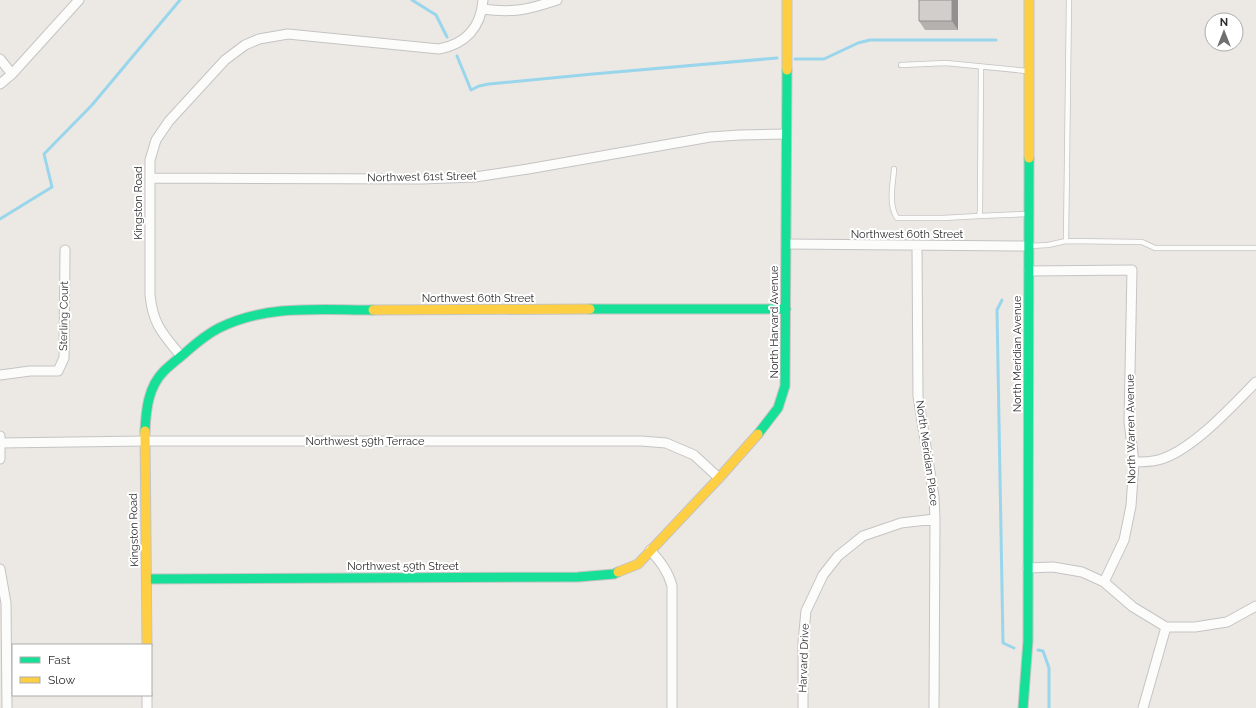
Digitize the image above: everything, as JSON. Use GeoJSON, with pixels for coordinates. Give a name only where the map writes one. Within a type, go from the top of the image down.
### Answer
{"type":"FeatureCollection","features":[{"type":"Feature","properties":{"kind":"street"},"geometry":{"type":"LineString","coordinates":[[0,84],[12,74],[79,0]]}},
{"type":"Feature","properties":{"kind":"street"},"geometry":{"type":"LineString","coordinates":[[483,5],[499,11],[523,10],[557,0]]}},
{"type":"Feature","properties":{"kind":"street","name":"North Harvard Avenue"},"geometry":{"type":"LineString","coordinates":[[650,550],[719,478],[773,416],[782,397],[785,386],[786,0]]}},
{"type":"Feature","properties":{"kind":"street","name":"North Meridian Avenue"},"geometry":{"type":"LineString","coordinates":[[1023,708],[1028,641],[1029,0]]}},
{"type":"Feature","properties":{"kind":"street","name":"Kingston Road"},"geometry":{"type":"LineString","coordinates":[[147,644],[146,410],[152,390],[163,372],[181,356],[162,334],[156,324],[151,305],[150,160],[156,140],[162,130],[225,60],[245,45],[259,39],[288,34],[439,49],[456,45],[464,40],[476,26],[483,5]]}},
{"type":"Feature","properties":{"kind":"street"},"geometry":{"type":"LineString","coordinates":[[0,59],[12,74]]}},
{"type":"Feature","properties":{"kind":"street","name":"Northwest 61st Street"},"geometry":{"type":"LineString","coordinates":[[150,178],[456,178],[501,173],[691,139],[740,134],[786,134]]}},
{"type":"Feature","properties":{"kind":"street","name":"Northwest 60th Street"},"geometry":{"type":"LineString","coordinates":[[786,244],[1029,246]]}},
{"type":"Feature","properties":{"kind":"street","name":"North Meridian Place"},"geometry":{"type":"LineString","coordinates":[[917,246],[918,396],[934,497],[935,519],[934,708]]}},
{"type":"Feature","properties":{"kind":"street","name":"Sterling Court"},"geometry":{"type":"LineString","coordinates":[[0,375],[30,371],[58,371],[64,358],[65,250]]}},
{"type":"Feature","properties":{"kind":"street","name":"North Warren Avenue"},"geometry":{"type":"LineString","coordinates":[[1029,271],[1132,270],[1129,422],[1134,462],[1131,506],[1124,540],[1104,582]]}},
{"type":"Feature","properties":{"kind":"street","name":"Northwest 60th Street"},"geometry":{"type":"LineString","coordinates":[[181,356],[210,334],[231,322],[258,314],[282,310],[786,309]]}},
{"type":"Feature","properties":{"kind":"street"},"geometry":{"type":"LineString","coordinates":[[1134,462],[1159,460],[1182,450],[1208,429],[1256,382]]}},
{"type":"Feature","properties":{"kind":"street"},"geometry":{"type":"LineString","coordinates":[[0,436],[0,459]]}},
{"type":"Feature","properties":{"kind":"street","name":"Northwest 59th Terrace"},"geometry":{"type":"LineString","coordinates":[[0,443],[145,441],[641,441],[666,443],[694,455],[719,478]]}},
{"type":"Feature","properties":{"kind":"street","name":"Harvard Drive"},"geometry":{"type":"LineString","coordinates":[[803,708],[803,642],[806,610],[823,575],[838,556],[864,536],[901,523],[935,519]]}},
{"type":"Feature","properties":{"kind":"street"},"geometry":{"type":"LineString","coordinates":[[650,550],[662,563],[672,586],[672,708]]}},
{"type":"Feature","properties":{"kind":"street","name":"Northwest 59th Street"},"geometry":{"type":"LineString","coordinates":[[147,579],[578,577],[614,574],[638,564],[650,550]]}},
{"type":"Feature","properties":{"kind":"street"},"geometry":{"type":"LineString","coordinates":[[1028,568],[1053,567],[1082,572],[1104,582],[1133,607],[1166,627],[1196,627],[1227,622],[1256,606]]}},
{"type":"Feature","properties":{"kind":"street"},"geometry":{"type":"LineString","coordinates":[[0,569],[6,603],[3,696],[7,708]]}},
{"type":"Feature","properties":{"kind":"street"},"geometry":{"type":"LineString","coordinates":[[1143,708],[1166,627]]}},
{"type":"Feature","properties":{"kind":"street"},"geometry":{"type":"LineString","coordinates":[[147,696],[148,708]]}},
{"type":"Feature","properties":{"kind":"lane"},"geometry":{"type":"LineString","coordinates":[[1066,241],[1069,0]]}},
{"type":"Feature","properties":{"kind":"lane"},"geometry":{"type":"LineString","coordinates":[[901,65],[946,63],[981,68],[1029,71]]}},
{"type":"Feature","properties":{"kind":"lane"},"geometry":{"type":"LineString","coordinates":[[979,216],[981,68]]}},
{"type":"Feature","properties":{"kind":"lane"},"geometry":{"type":"LineString","coordinates":[[894,169],[892,200],[894,213],[897,218],[943,218],[1029,214]]}},
{"type":"Feature","properties":{"kind":"lane"},"geometry":{"type":"LineString","coordinates":[[1029,246],[1048,245],[1066,241],[1142,242],[1155,248],[1256,248]]}},
{"type":"Feature","properties":{"kind":"building"},"geometry":{"type":"Polygon","coordinates":[[[919,0],[952,0],[952,21],[919,21],[919,0]]]}},
{"type":"Feature","properties":{"kind":"waterway"},"geometry":{"type":"LineString","coordinates":[[0,219],[52,187],[44,154],[92,105],[180,0]]}},
{"type":"Feature","properties":{"kind":"waterway"},"geometry":{"type":"LineString","coordinates":[[412,0],[436,15],[447,37]]}},
{"type":"Feature","properties":{"kind":"waterway"},"geometry":{"type":"LineString","coordinates":[[795,59],[824,59],[858,43],[870,40],[996,40]]}},
{"type":"Feature","properties":{"kind":"waterway"},"geometry":{"type":"LineString","coordinates":[[457,56],[471,90],[479,86],[489,84],[777,58]]}},
{"type":"Feature","properties":{"kind":"waterway"},"geometry":{"type":"LineString","coordinates":[[1002,300],[997,310],[1003,643],[1014,648]]}},
{"type":"Feature","properties":{"kind":"waterway"},"geometry":{"type":"LineString","coordinates":[[1038,650],[1043,651],[1049,668],[1049,708]]}},
{"type":"Feature","properties":{"kind":"traffic: fast"},"geometry":{"type":"LineString","coordinates":[[758,434],[778,408],[785,386],[787,70]]}},
{"type":"Feature","properties":{"kind":"traffic: fast"},"geometry":{"type":"LineString","coordinates":[[1023,708],[1028,641],[1029,158]]}},
{"type":"Feature","properties":{"kind":"traffic: fast"},"geometry":{"type":"LineString","coordinates":[[145,431],[146,415],[151,391],[159,377],[169,366],[197,343],[219,328],[237,320],[275,312],[314,309],[373,310]]}},
{"type":"Feature","properties":{"kind":"traffic: fast"},"geometry":{"type":"LineString","coordinates":[[590,309],[786,309]]}},
{"type":"Feature","properties":{"kind":"traffic: fast"},"geometry":{"type":"LineString","coordinates":[[147,579],[578,577],[614,574],[618,572]]}},
{"type":"Feature","properties":{"kind":"traffic: slow"},"geometry":{"type":"LineString","coordinates":[[787,0],[787,70]]}},
{"type":"Feature","properties":{"kind":"traffic: slow"},"geometry":{"type":"LineString","coordinates":[[1029,0],[1029,158]]}},
{"type":"Feature","properties":{"kind":"traffic: slow"},"geometry":{"type":"LineString","coordinates":[[373,310],[590,309]]}},
{"type":"Feature","properties":{"kind":"traffic: slow"},"geometry":{"type":"LineString","coordinates":[[145,431],[147,644]]}},
{"type":"Feature","properties":{"kind":"traffic: slow"},"geometry":{"type":"LineString","coordinates":[[618,572],[638,564],[758,434]]}}]}
